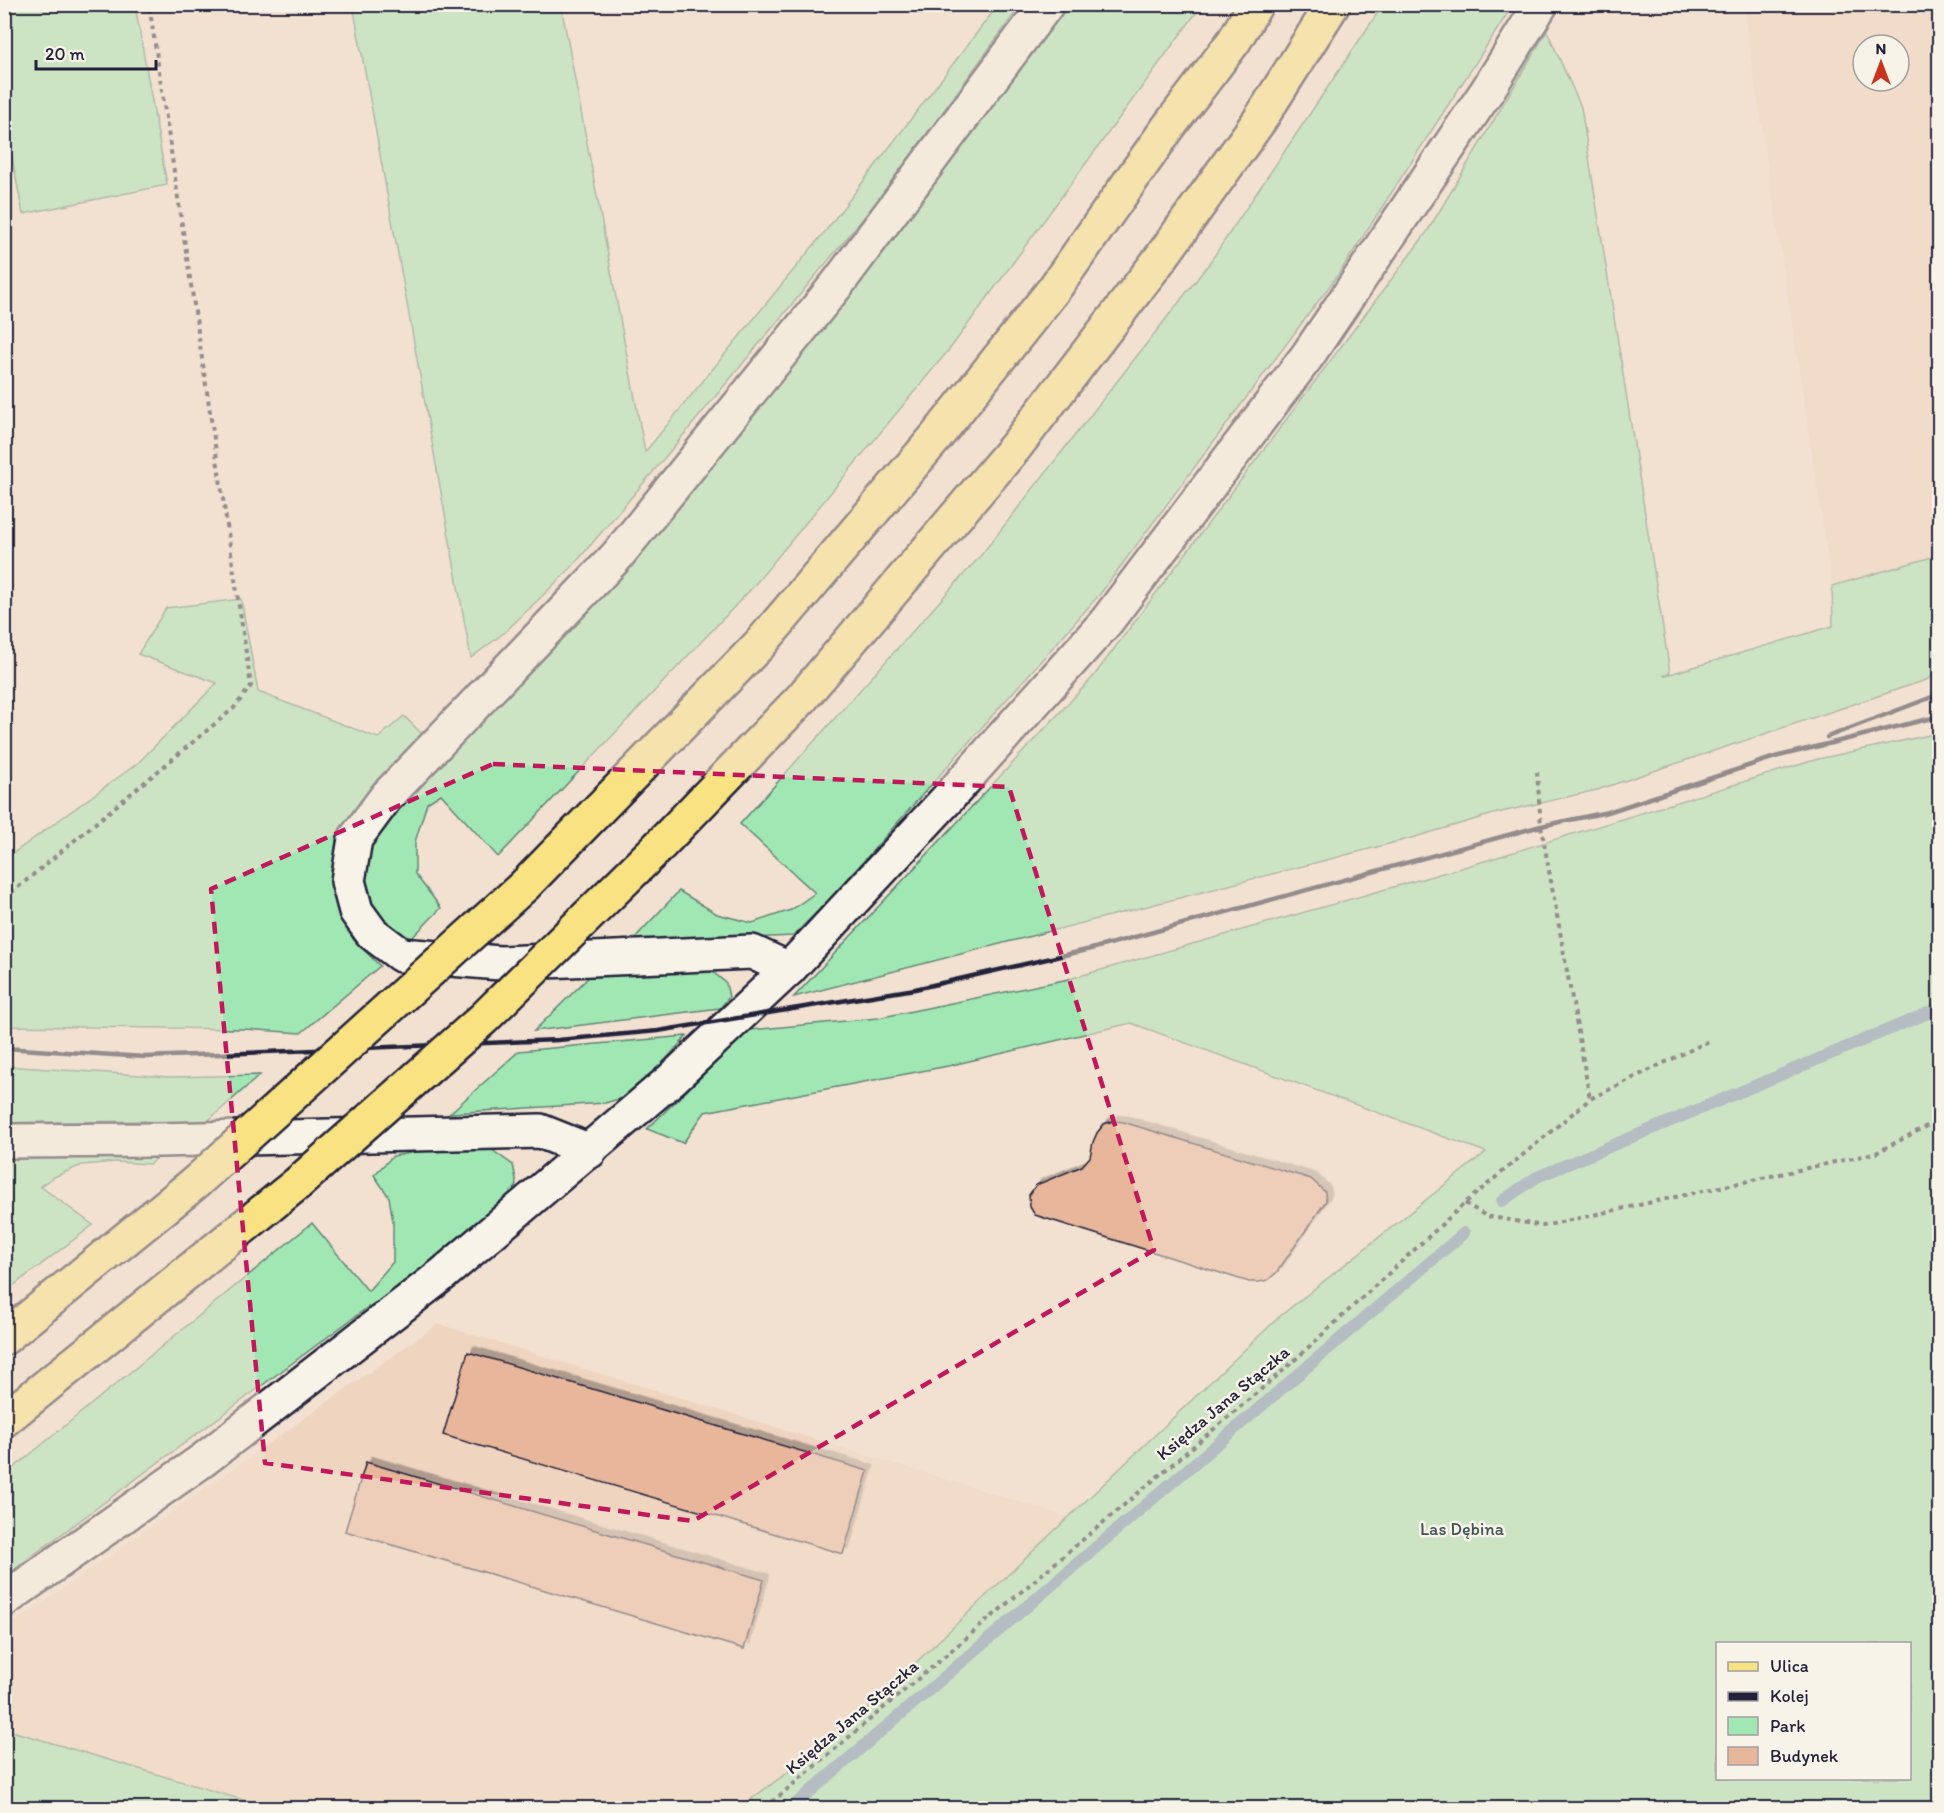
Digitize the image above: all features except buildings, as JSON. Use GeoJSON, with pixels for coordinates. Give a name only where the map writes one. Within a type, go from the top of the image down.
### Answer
{"type":"FeatureCollection","features":[{"type":"Feature","properties":{"kind":"main road"},"geometry":{"type":"LineString","coordinates":[[4,1338],[196,1182],[525,885],[760,644],[936,437],[1054,289],[1167,129],[1234,41],[1256,4]]}},
{"type":"Feature","properties":{"kind":"main road"},"geometry":{"type":"LineString","coordinates":[[4,1420],[298,1183],[483,1019],[660,845],[800,700],[1016,446],[1166,250],[1259,121],[1333,4]]}},
{"type":"Feature","properties":{"kind":"street"},"geometry":{"type":"LineString","coordinates":[[789,969],[752,952],[500,963],[401,955],[372,933],[356,911],[348,881],[355,839],[386,797],[616,557],[838,283],[1047,4]]}},
{"type":"Feature","properties":{"kind":"street"},"geometry":{"type":"LineString","coordinates":[[4,1600],[203,1460],[443,1275],[672,1079],[789,969],[949,798],[1106,622],[1308,355],[1487,91],[1541,4]]}},
{"type":"Feature","properties":{"kind":"street"},"geometry":{"type":"LineString","coordinates":[[4,1141],[171,1140],[540,1131],[590,1151]]}},
{"type":"Feature","properties":{"kind":"path"},"geometry":{"type":"LineString","coordinates":[[4,899],[234,708],[251,686],[149,4]]}},
{"type":"Feature","properties":{"kind":"path"},"geometry":{"type":"LineString","coordinates":[[1537,772],[1541,826],[1590,1099]]}},
{"type":"Feature","properties":{"kind":"path","name":"Księdza Jana Stączka"},"geometry":{"type":"LineString","coordinates":[[765,1809],[1285,1369],[1465,1203],[1590,1099],[1711,1040]]}},
{"type":"Feature","properties":{"kind":"path"},"geometry":{"type":"LineString","coordinates":[[1465,1203],[1486,1216],[1543,1226],[1876,1153],[1940,1119]]}},
{"type":"Feature","properties":{"kind":"highlighted area"},"geometry":{"type":"Polygon","coordinates":[[[493,764],[1009,787],[1154,1250],[693,1521],[265,1463],[211,889],[493,764]]]}},
{"type":"Feature","properties":{"kind":"shaded area"},"geometry":{"type":"Polygon","coordinates":[[[1743,5],[1939,5],[1939,555],[1832,586],[1743,5]]]}},
{"type":"Feature","properties":{"kind":"shaded area"},"geometry":{"type":"Polygon","coordinates":[[[438,1324],[1069,1517],[844,1731],[739,1808],[270,1808],[5,1729],[4,1630],[438,1324]]]}},
{"type":"Feature","properties":{"kind":"green space"},"geometry":{"type":"Polygon","coordinates":[[[4,5],[135,5],[167,185],[23,214],[5,121],[4,5]]]}},
{"type":"Feature","properties":{"kind":"green space"},"geometry":{"type":"Polygon","coordinates":[[[353,5],[561,5],[645,452],[827,229],[998,5],[1021,5],[875,204],[652,473],[571,568],[505,632],[471,658],[353,5]]]}},
{"type":"Feature","properties":{"kind":"green space"},"geometry":{"type":"Polygon","coordinates":[[[1056,5],[1202,5],[952,346],[752,588],[498,857],[441,794],[427,803],[415,842],[415,874],[441,908],[408,942],[380,922],[364,895],[360,859],[383,822],[1056,5]]]}},
{"type":"Feature","properties":{"kind":"green space"},"geometry":{"type":"Polygon","coordinates":[[[1383,5],[1513,5],[1340,272],[1100,594],[830,899],[793,936],[630,943],[679,891],[717,914],[752,923],[791,910],[815,893],[740,824],[982,554],[1208,265],[1383,5]]]}},
{"type":"Feature","properties":{"kind":"green space"},"geometry":{"type":"Polygon","coordinates":[[[1547,31],[1581,107],[1670,673],[1663,676],[1833,626],[1832,586],[1939,555],[1939,673],[1926,680],[1597,790],[1497,813],[1408,839],[794,997],[1093,677],[1427,232],[1547,31]]]}},
{"type":"Feature","properties":{"kind":"green space"},"geometry":{"type":"Polygon","coordinates":[[[241,599],[258,692],[378,738],[404,716],[422,734],[336,839],[333,878],[339,904],[353,939],[380,966],[301,1033],[244,1029],[5,1026],[4,860],[138,763],[217,683],[138,654],[166,608],[241,599]]]}},
{"type":"Feature","properties":{"kind":"green space","name":"Las Dębina"},"geometry":{"type":"Polygon","coordinates":[[[1939,733],[1939,1808],[739,1808],[844,1731],[1279,1317],[1486,1152],[1131,1023],[948,1066],[705,1112],[683,1143],[647,1129],[750,1030],[878,1018],[1069,979],[1478,863],[1818,759],[1939,733]]]}},
{"type":"Feature","properties":{"kind":"green space"},"geometry":{"type":"Polygon","coordinates":[[[702,963],[726,983],[729,997],[720,1008],[534,1031],[591,975],[702,963]]]}},
{"type":"Feature","properties":{"kind":"green space"},"geometry":{"type":"Polygon","coordinates":[[[687,1036],[633,1095],[605,1103],[450,1113],[519,1051],[687,1036]]]}},
{"type":"Feature","properties":{"kind":"green space"},"geometry":{"type":"Polygon","coordinates":[[[4,1066],[170,1077],[260,1075],[202,1126],[143,1121],[5,1123],[4,1066]]]}},
{"type":"Feature","properties":{"kind":"green space"},"geometry":{"type":"Polygon","coordinates":[[[429,1150],[492,1150],[513,1165],[516,1179],[515,1197],[383,1309],[368,1307],[5,1576],[5,1475],[312,1223],[368,1291],[393,1262],[393,1222],[389,1197],[374,1175],[393,1156],[429,1150]]]}},
{"type":"Feature","properties":{"kind":"green space"},"geometry":{"type":"Polygon","coordinates":[[[163,1154],[149,1164],[116,1162],[82,1165],[40,1186],[93,1225],[5,1292],[5,1158],[163,1154]]]}},
{"type":"Feature","properties":{"kind":"green space"},"geometry":{"type":"Polygon","coordinates":[[[5,1729],[270,1808],[5,1808],[5,1729]]]}},
{"type":"Feature","properties":{"kind":"waterway"},"geometry":{"type":"LineString","coordinates":[[1502,1201],[1537,1177],[1940,1008]]}},
{"type":"Feature","properties":{"kind":"waterway"},"geometry":{"type":"LineString","coordinates":[[791,1808],[1464,1233]]}},
{"type":"Feature","properties":{"kind":"railway"},"geometry":{"type":"LineString","coordinates":[[1827,737],[1940,694]]}},
{"type":"Feature","properties":{"kind":"railway"},"geometry":{"type":"LineString","coordinates":[[4,1048],[145,1057],[558,1040],[658,1031],[915,989],[1091,949],[1541,826],[1608,812],[1775,757],[1940,716]]}}]}
